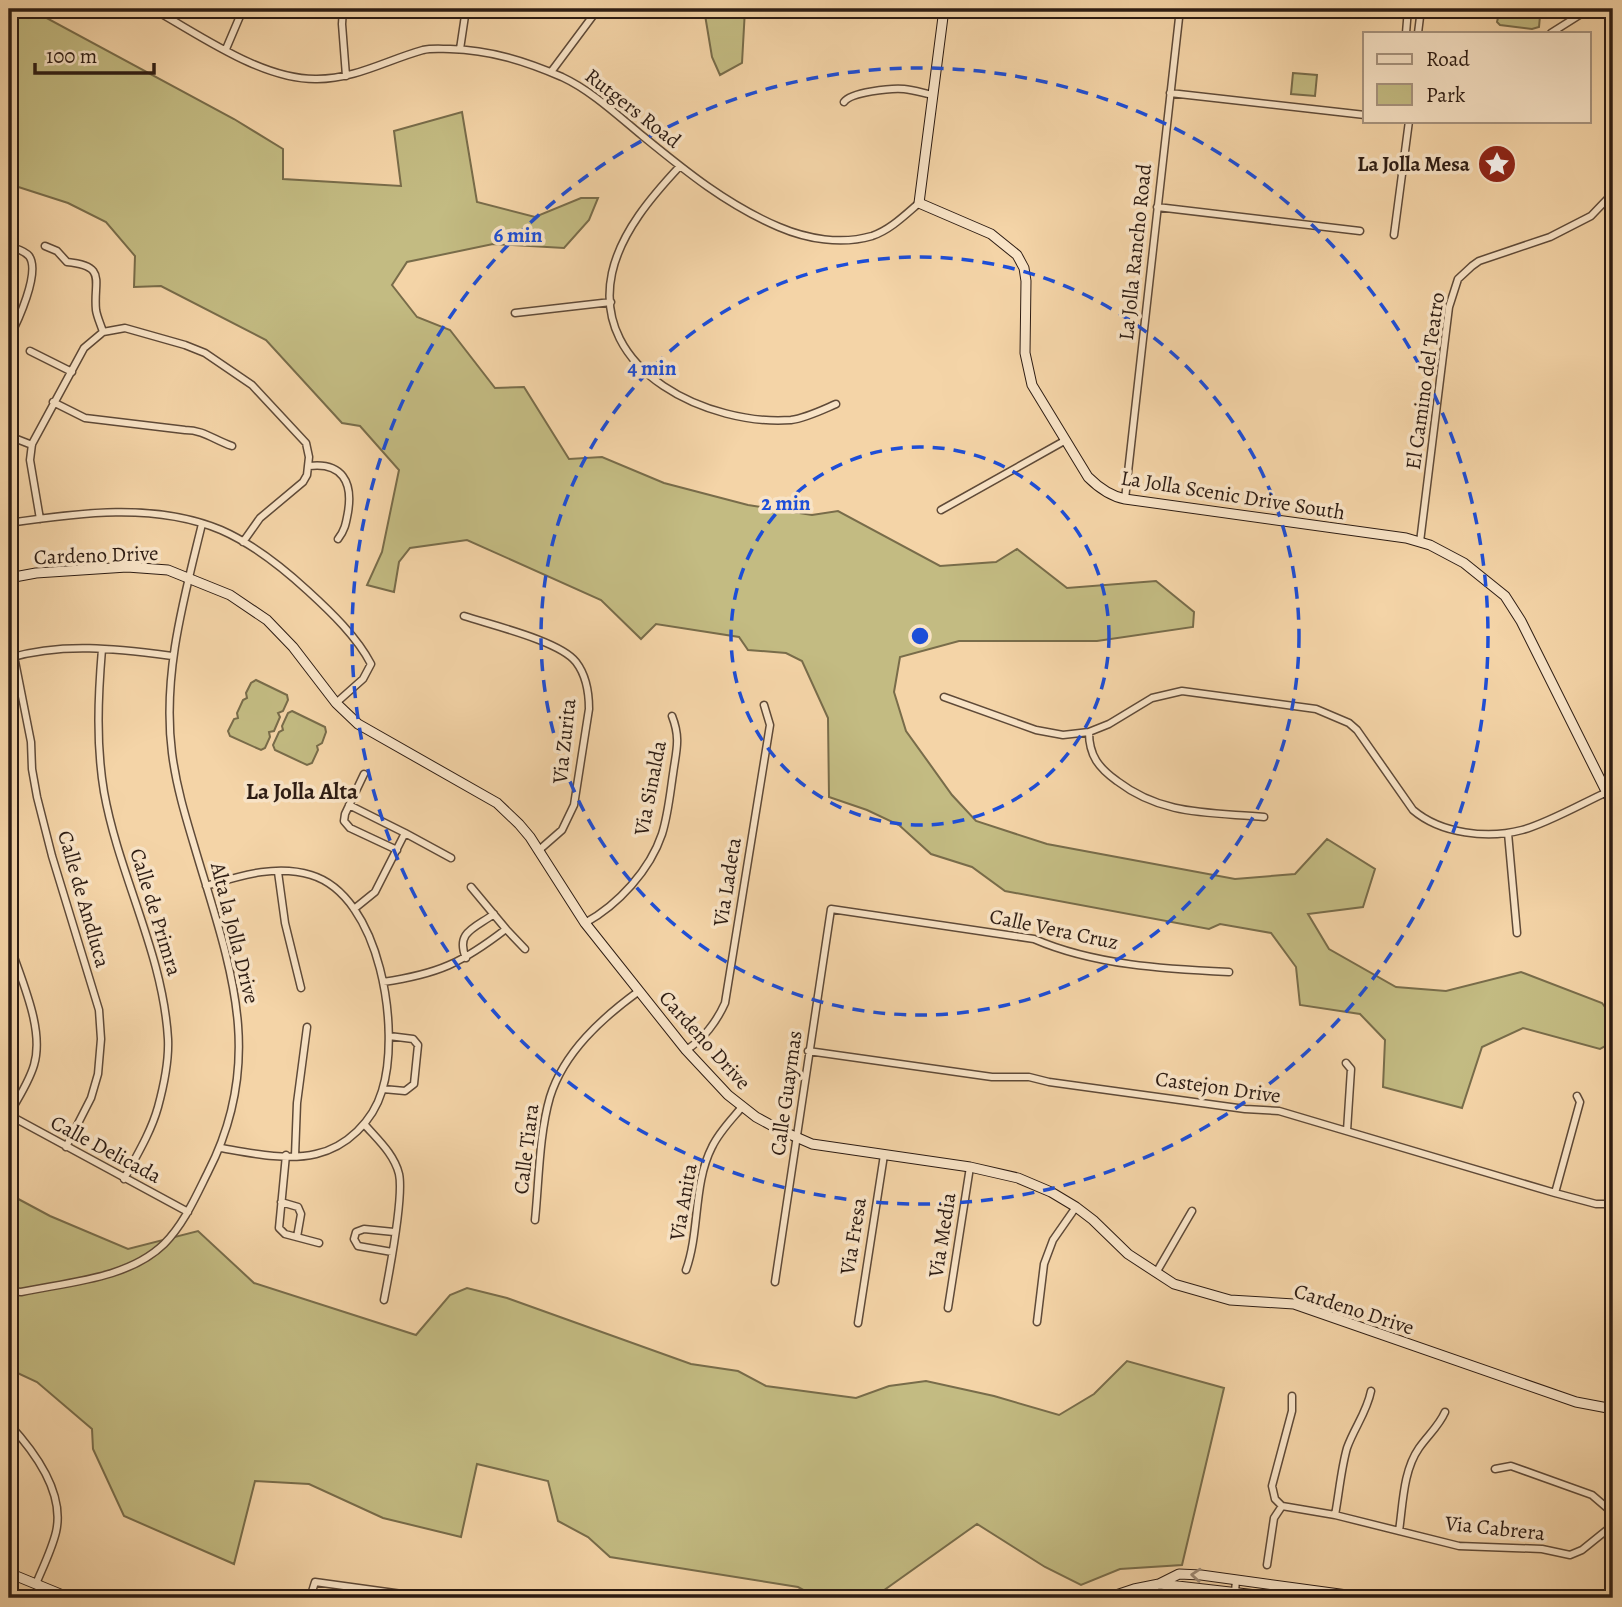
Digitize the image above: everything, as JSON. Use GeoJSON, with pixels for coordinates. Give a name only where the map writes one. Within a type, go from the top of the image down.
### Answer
{"type":"FeatureCollection","features":[{"type":"Feature","properties":{"kind":"street","name":"Rutgers Road"},"geometry":{"type":"LineString","coordinates":[[153,9],[248,62],[292,77],[316,79],[345,76],[427,49],[460,49],[498,54],[551,72],[600,101],[726,201],[762,220],[816,239],[847,240],[873,236],[896,223],[919,203]]}},
{"type":"Feature","properties":{"kind":"street"},"geometry":{"type":"LineString","coordinates":[[226,49],[243,9]]}},
{"type":"Feature","properties":{"kind":"street"},"geometry":{"type":"LineString","coordinates":[[343,9],[345,76]]}},
{"type":"Feature","properties":{"kind":"street"},"geometry":{"type":"LineString","coordinates":[[460,49],[466,9]]}},
{"type":"Feature","properties":{"kind":"street"},"geometry":{"type":"LineString","coordinates":[[919,203],[944,9]]}},
{"type":"Feature","properties":{"kind":"street"},"geometry":{"type":"LineString","coordinates":[[1035,9],[1056,12],[1081,9]]}},
{"type":"Feature","properties":{"kind":"street","name":"La Jolla Rancho Road"},"geometry":{"type":"LineString","coordinates":[[1125,499],[1180,9]]}},
{"type":"Feature","properties":{"kind":"street"},"geometry":{"type":"LineString","coordinates":[[1406,32],[1408,9]]}},
{"type":"Feature","properties":{"kind":"street"},"geometry":{"type":"LineString","coordinates":[[1418,32],[1421,9]]}},
{"type":"Feature","properties":{"kind":"street"},"geometry":{"type":"LineString","coordinates":[[1553,32],[1589,9]]}},
{"type":"Feature","properties":{"kind":"street"},"geometry":{"type":"LineString","coordinates":[[551,72],[595,13]]}},
{"type":"Feature","properties":{"kind":"street"},"geometry":{"type":"LineString","coordinates":[[844,102],[847,97],[863,93],[903,89],[933,95]]}},
{"type":"Feature","properties":{"kind":"street"},"geometry":{"type":"LineString","coordinates":[[1170,93],[1363,115]]}},
{"type":"Feature","properties":{"kind":"street"},"geometry":{"type":"LineString","coordinates":[[1394,235],[1409,122]]}},
{"type":"Feature","properties":{"kind":"street"},"geometry":{"type":"LineString","coordinates":[[680,166],[652,197],[627,236],[612,271],[611,302],[618,333],[634,359],[667,389],[702,407],[758,420],[794,420],[836,404]]}},
{"type":"Feature","properties":{"kind":"street","name":"El Camino del Teatro"},"geometry":{"type":"LineString","coordinates":[[1420,542],[1449,307],[1458,279],[1479,261],[1550,237],[1591,216],[1613,193]]}},
{"type":"Feature","properties":{"kind":"street","name":"La Jolla Scenic Drive South"},"geometry":{"type":"LineString","coordinates":[[919,203],[991,234],[1017,256],[1024,268],[1026,281],[1025,352],[1032,385],[1088,477],[1098,486],[1114,497],[1125,499],[1406,538],[1430,545],[1464,563],[1504,596],[1521,621],[1613,805]]}},
{"type":"Feature","properties":{"kind":"street"},"geometry":{"type":"LineString","coordinates":[[1157,207],[1360,230]]}},
{"type":"Feature","properties":{"kind":"street"},"geometry":{"type":"LineString","coordinates":[[9,246],[22,250],[31,260],[31,276],[25,303],[9,338]]}},
{"type":"Feature","properties":{"kind":"street"},"geometry":{"type":"LineString","coordinates":[[44,246],[57,251],[67,262],[86,264],[93,270],[98,285],[96,311],[103,332]]}},
{"type":"Feature","properties":{"kind":"street"},"geometry":{"type":"LineString","coordinates":[[515,313],[611,302]]}},
{"type":"Feature","properties":{"kind":"street"},"geometry":{"type":"LineString","coordinates":[[40,519],[30,460],[32,445],[84,348],[103,332],[125,328],[185,345],[223,364],[252,385],[306,443],[309,467],[303,482],[260,518],[243,542]]}},
{"type":"Feature","properties":{"kind":"street"},"geometry":{"type":"LineString","coordinates":[[30,351],[72,372]]}},
{"type":"Feature","properties":{"kind":"street"},"geometry":{"type":"LineString","coordinates":[[53,402],[85,418],[200,430],[215,440],[232,446]]}},
{"type":"Feature","properties":{"kind":"street"},"geometry":{"type":"LineString","coordinates":[[9,436],[32,445]]}},
{"type":"Feature","properties":{"kind":"street"},"geometry":{"type":"LineString","coordinates":[[941,510],[1066,440]]}},
{"type":"Feature","properties":{"kind":"street"},"geometry":{"type":"LineString","coordinates":[[309,467],[332,467],[347,481],[351,499],[345,530],[338,538]]}},
{"type":"Feature","properties":{"kind":"street"},"geometry":{"type":"LineString","coordinates":[[9,523],[92,513],[153,513],[221,530],[243,542],[300,584],[324,606],[365,652],[371,664],[363,679],[336,703]]}},
{"type":"Feature","properties":{"kind":"street","name":"Alta la Jolla Drive"},"geometry":{"type":"LineString","coordinates":[[9,1291],[21,1292],[125,1269],[146,1258],[165,1243],[188,1212],[220,1148],[235,1092],[240,1032],[237,1001],[230,968],[178,792],[169,712],[179,616],[202,524]]}},
{"type":"Feature","properties":{"kind":"street","name":"Cardeno Drive"},"geometry":{"type":"LineString","coordinates":[[9,578],[36,573],[127,567],[168,570],[230,595],[267,620],[293,647],[336,703],[358,724],[496,803],[530,836],[585,923],[686,1050],[742,1107],[780,1130],[812,1144],[970,1167],[1018,1178],[1051,1192],[1076,1208],[1093,1220],[1128,1254],[1174,1284],[1230,1300],[1294,1304],[1576,1402],[1613,1409]]}},
{"type":"Feature","properties":{"kind":"street","name":"Via Zurita"},"geometry":{"type":"LineString","coordinates":[[464,616],[565,651],[582,670],[589,696],[589,709],[574,805],[562,830],[538,851]]}},
{"type":"Feature","properties":{"kind":"street"},"geometry":{"type":"LineString","coordinates":[[11,657],[37,650],[82,646],[173,656]]}},
{"type":"Feature","properties":{"kind":"street","name":"Calle de Primra"},"geometry":{"type":"LineString","coordinates":[[102,649],[97,712],[104,793],[161,986],[168,1039],[167,1069],[158,1108],[148,1135],[124,1179]]}},
{"type":"Feature","properties":{"kind":"street","name":"Calle de Andluca"},"geometry":{"type":"LineString","coordinates":[[11,657],[31,742],[37,797],[99,1010],[101,1039],[98,1074],[91,1098],[66,1147]]}},
{"type":"Feature","properties":{"kind":"street"},"geometry":{"type":"LineString","coordinates":[[944,697],[1036,730],[1063,735],[1089,732],[1120,718],[1152,698],[1182,691],[1316,709],[1349,723],[1357,730],[1399,792],[1422,817],[1453,831],[1498,834],[1525,830],[1607,792]]}},
{"type":"Feature","properties":{"kind":"street","name":"Via Ladeta"},"geometry":{"type":"LineString","coordinates":[[686,1050],[715,1023],[725,1003],[769,725],[764,705]]}},
{"type":"Feature","properties":{"kind":"street","name":"Via Sinalda"},"geometry":{"type":"LineString","coordinates":[[585,923],[612,904],[645,867],[655,851],[668,809],[678,732],[672,716]]}},
{"type":"Feature","properties":{"kind":"street"},"geometry":{"type":"LineString","coordinates":[[1089,732],[1089,747],[1093,758],[1105,772],[1133,793],[1162,806],[1264,817]]}},
{"type":"Feature","properties":{"kind":"street"},"geometry":{"type":"LineString","coordinates":[[364,774],[344,821],[350,828],[397,850]]}},
{"type":"Feature","properties":{"kind":"street"},"geometry":{"type":"LineString","coordinates":[[349,805],[451,858]]}},
{"type":"Feature","properties":{"kind":"street"},"geometry":{"type":"LineString","coordinates":[[354,909],[375,892],[405,833]]}},
{"type":"Feature","properties":{"kind":"street"},"geometry":{"type":"LineString","coordinates":[[1508,833],[1517,933]]}},
{"type":"Feature","properties":{"kind":"street"},"geometry":{"type":"LineString","coordinates":[[278,872],[285,923],[301,988]]}},
{"type":"Feature","properties":{"kind":"street"},"geometry":{"type":"LineString","coordinates":[[206,886],[245,874],[295,872],[319,878],[342,893],[354,909],[371,942],[383,982],[389,1036],[383,1089],[365,1125],[331,1148],[314,1154],[295,1156],[220,1148]]}},
{"type":"Feature","properties":{"kind":"street"},"geometry":{"type":"LineString","coordinates":[[471,887],[525,948]]}},
{"type":"Feature","properties":{"kind":"street","name":"Calle Vera Cruz"},"geometry":{"type":"LineString","coordinates":[[831,909],[1034,939],[1057,949],[1091,957],[1183,970],[1229,972]]}},
{"type":"Feature","properties":{"kind":"street","name":"Calle Guaymas"},"geometry":{"type":"LineString","coordinates":[[775,1282],[831,909]]}},
{"type":"Feature","properties":{"kind":"street"},"geometry":{"type":"LineString","coordinates":[[466,958],[460,945],[461,940],[494,914]]}},
{"type":"Feature","properties":{"kind":"street"},"geometry":{"type":"LineString","coordinates":[[383,982],[419,977],[466,958],[506,929]]}},
{"type":"Feature","properties":{"kind":"street"},"geometry":{"type":"LineString","coordinates":[[9,942],[37,1037],[37,1055],[32,1071],[9,1115]]}},
{"type":"Feature","properties":{"kind":"street","name":"Calle Tiara"},"geometry":{"type":"LineString","coordinates":[[535,1220],[546,1114],[558,1077],[568,1059],[591,1031],[639,991]]}},
{"type":"Feature","properties":{"kind":"street"},"geometry":{"type":"LineString","coordinates":[[295,1156],[298,1097],[307,1027]]}},
{"type":"Feature","properties":{"kind":"street"},"geometry":{"type":"LineString","coordinates":[[383,1089],[405,1091],[414,1084],[418,1045],[413,1039],[389,1036]]}},
{"type":"Feature","properties":{"kind":"street","name":"Castejon Drive"},"geometry":{"type":"LineString","coordinates":[[808,1051],[992,1077],[1028,1077],[1232,1107],[1279,1111],[1555,1193],[1596,1204],[1613,1204]]}},
{"type":"Feature","properties":{"kind":"street"},"geometry":{"type":"LineString","coordinates":[[1346,1063],[1351,1069],[1347,1131]]}},
{"type":"Feature","properties":{"kind":"street"},"geometry":{"type":"LineString","coordinates":[[1555,1193],[1580,1102],[1577,1096]]}},
{"type":"Feature","properties":{"kind":"street","name":"Via Anita"},"geometry":{"type":"LineString","coordinates":[[686,1270],[692,1253],[704,1173],[712,1147],[742,1107]]}},
{"type":"Feature","properties":{"kind":"street","name":"Calle Delicada"},"geometry":{"type":"LineString","coordinates":[[9,1115],[188,1212]]}},
{"type":"Feature","properties":{"kind":"street"},"geometry":{"type":"LineString","coordinates":[[365,1125],[386,1149],[399,1177],[392,1252],[384,1300]]}},
{"type":"Feature","properties":{"kind":"street","name":"Via Fresa"},"geometry":{"type":"LineString","coordinates":[[858,1323],[884,1155]]}},
{"type":"Feature","properties":{"kind":"street"},"geometry":{"type":"LineString","coordinates":[[286,1156],[279,1228],[285,1234],[319,1243]]}},
{"type":"Feature","properties":{"kind":"street","name":"Via Media"},"geometry":{"type":"LineString","coordinates":[[948,1308],[970,1167]]}},
{"type":"Feature","properties":{"kind":"street"},"geometry":{"type":"LineString","coordinates":[[281,1202],[298,1207],[301,1214],[297,1237]]}},
{"type":"Feature","properties":{"kind":"street"},"geometry":{"type":"LineString","coordinates":[[1037,1322],[1044,1264],[1053,1240],[1076,1208]]}},
{"type":"Feature","properties":{"kind":"street"},"geometry":{"type":"LineString","coordinates":[[1156,1273],[1192,1211]]}},
{"type":"Feature","properties":{"kind":"street"},"geometry":{"type":"LineString","coordinates":[[392,1252],[358,1246],[354,1240],[356,1232],[364,1229],[394,1232]]}},
{"type":"Feature","properties":{"kind":"street"},"geometry":{"type":"LineString","coordinates":[[1335,1515],[1347,1450],[1354,1430],[1368,1407],[1371,1391]]}},
{"type":"Feature","properties":{"kind":"street"},"geometry":{"type":"LineString","coordinates":[[1267,1565],[1274,1518],[1282,1506],[1275,1499],[1272,1486],[1292,1411],[1292,1396]]}},
{"type":"Feature","properties":{"kind":"street"},"geometry":{"type":"LineString","coordinates":[[1399,1531],[1411,1464],[1418,1449],[1446,1412]]}},
{"type":"Feature","properties":{"kind":"street"},"geometry":{"type":"LineString","coordinates":[[9,1424],[52,1486],[56,1497],[56,1532],[36,1584]]}},
{"type":"Feature","properties":{"kind":"street"},"geometry":{"type":"LineString","coordinates":[[1495,1469],[1511,1466],[1592,1495],[1613,1513]]}},
{"type":"Feature","properties":{"kind":"street","name":"Via Cabrera"},"geometry":{"type":"LineString","coordinates":[[1282,1506],[1335,1515],[1459,1546],[1542,1549],[1570,1555],[1582,1550],[1613,1525]]}},
{"type":"Feature","properties":{"kind":"street"},"geometry":{"type":"LineString","coordinates":[[9,1573],[71,1598]]}},
{"type":"Feature","properties":{"kind":"street"},"geometry":{"type":"LineString","coordinates":[[1107,1598],[1158,1584],[1179,1574],[1369,1598]]}},
{"type":"Feature","properties":{"kind":"street"},"geometry":{"type":"LineString","coordinates":[[1234,1596],[1236,1580]]}},
{"type":"Feature","properties":{"kind":"street"},"geometry":{"type":"LineString","coordinates":[[310,1598],[315,1582],[431,1598]]}},
{"type":"Feature","properties":{"kind":"street"},"geometry":{"type":"LineString","coordinates":[[1158,1584],[1234,1596],[1282,1598]]}},
{"type":"Feature","properties":{"kind":"green space"},"geometry":{"type":"Polygon","coordinates":[[[9,9],[30,9],[234,119],[283,149],[283,179],[401,186],[394,131],[462,112],[477,202],[535,217],[581,198],[598,198],[589,220],[564,248],[493,244],[407,262],[392,285],[417,317],[450,330],[495,388],[524,387],[569,459],[602,457],[664,483],[748,505],[812,515],[838,511],[940,566],[996,562],[1017,549],[1067,588],[1156,581],[1194,612],[1193,627],[1097,641],[959,641],[900,657],[894,692],[906,731],[952,795],[976,821],[1047,844],[1235,879],[1295,874],[1327,839],[1375,869],[1363,907],[1308,914],[1329,949],[1396,987],[1446,991],[1521,972],[1602,1003],[1613,1018],[1613,1042],[1600,1049],[1523,1028],[1482,1047],[1462,1108],[1383,1087],[1385,1040],[1360,1014],[1300,1005],[1296,967],[1271,933],[1220,924],[1209,929],[1005,891],[972,867],[931,854],[899,825],[829,797],[828,718],[802,661],[786,653],[748,650],[739,637],[656,624],[641,639],[601,600],[467,540],[410,548],[399,562],[394,592],[367,585],[382,552],[399,470],[360,426],[342,423],[266,340],[161,286],[134,287],[135,256],[106,222],[68,203],[9,184],[9,9]]]}},
{"type":"Feature","properties":{"kind":"green space"},"geometry":{"type":"Polygon","coordinates":[[[704,9],[745,9],[742,63],[720,75],[712,57],[704,9]]]}},
{"type":"Feature","properties":{"kind":"green space"},"geometry":{"type":"Polygon","coordinates":[[[1500,9],[1534,10],[1540,16],[1539,27],[1532,29],[1500,25],[1497,22],[1500,9]]]}},
{"type":"Feature","properties":{"kind":"green space"},"geometry":{"type":"Polygon","coordinates":[[[1293,73],[1317,75],[1315,96],[1291,94],[1293,73]]]}},
{"type":"Feature","properties":{"kind":"green space"},"geometry":{"type":"Polygon","coordinates":[[[256,680],[287,695],[288,700],[283,711],[278,713],[280,717],[274,731],[269,732],[270,737],[265,748],[261,750],[230,736],[228,731],[234,719],[238,718],[237,713],[243,700],[247,698],[246,693],[251,683],[256,680]]]}},
{"type":"Feature","properties":{"kind":"green space"},"geometry":{"type":"Polygon","coordinates":[[[292,711],[325,727],[322,743],[317,746],[312,763],[307,765],[275,750],[273,745],[279,732],[283,730],[288,713],[292,711]]]}},
{"type":"Feature","properties":{"kind":"green space"},"geometry":{"type":"Polygon","coordinates":[[[9,1194],[50,1216],[128,1249],[198,1231],[254,1283],[416,1335],[450,1295],[467,1288],[507,1298],[691,1364],[738,1371],[766,1386],[856,1398],[889,1386],[926,1381],[994,1396],[1059,1415],[1094,1394],[1127,1361],[1224,1388],[1182,1565],[1120,1569],[1081,1585],[1045,1567],[977,1524],[873,1598],[818,1598],[798,1587],[610,1557],[588,1537],[558,1521],[548,1481],[477,1464],[461,1537],[383,1518],[309,1484],[255,1481],[234,1564],[124,1516],[93,1449],[92,1429],[37,1382],[9,1369],[9,1194]]]}},
{"type":"Feature","properties":{"kind":"place","name":"La Jolla Mesa"},"geometry":{"type":"Point","coordinates":[1497,164]}},
{"type":"Feature","properties":{"kind":"district","name":"La Jolla Alta"},"geometry":{"type":"Point","coordinates":[302,791]}}]}
